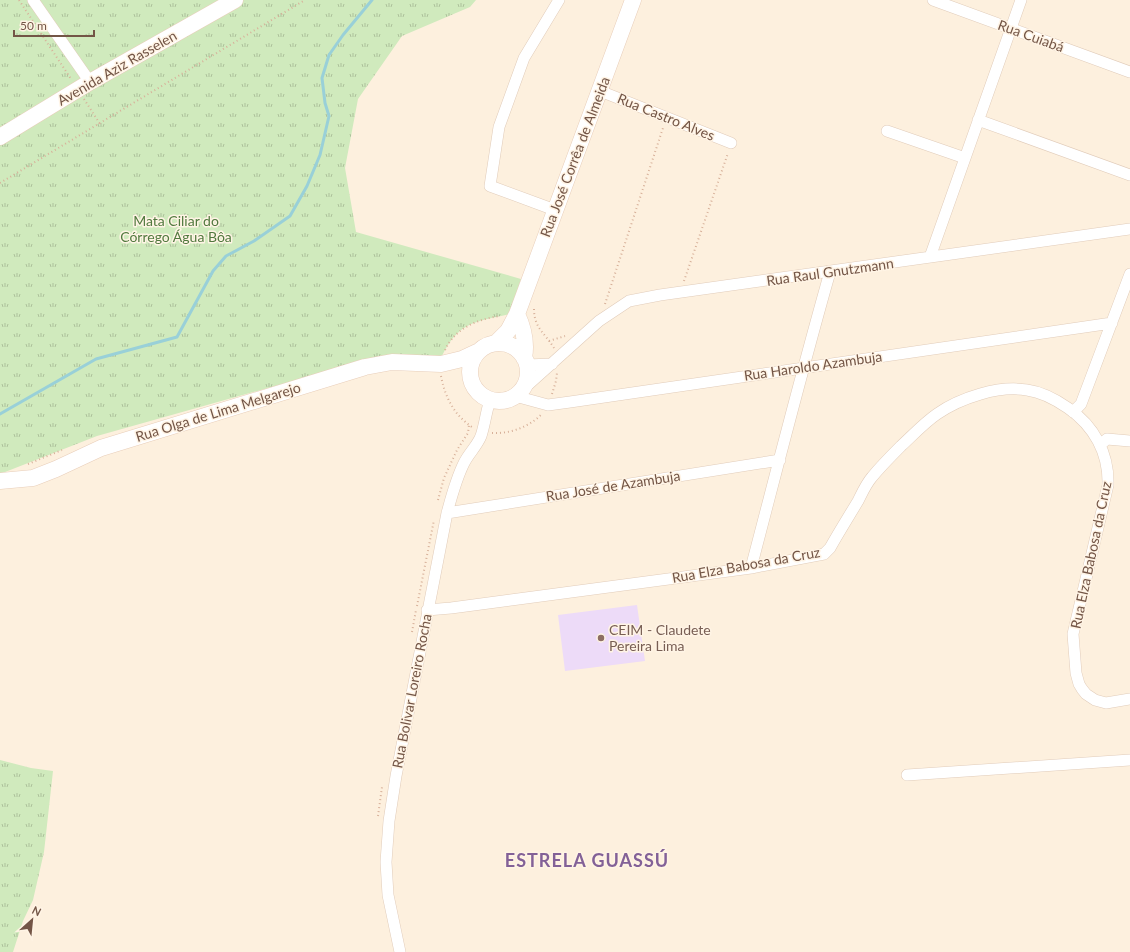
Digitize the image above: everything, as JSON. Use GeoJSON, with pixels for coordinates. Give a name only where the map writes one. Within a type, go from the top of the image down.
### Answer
{"type":"FeatureCollection","features":[{"type":"Feature","properties":{"kind":"street"},"geometry":{"type":"LineString","coordinates":[[33,0],[90,82]]}},
{"type":"Feature","properties":{"kind":"street","name":"Avenida Aziz Rasselen"},"geometry":{"type":"LineString","coordinates":[[0,137],[90,82],[235,0]]}},
{"type":"Feature","properties":{"kind":"street"},"geometry":{"type":"LineString","coordinates":[[555,210],[490,186],[499,127],[524,58],[559,0]]}},
{"type":"Feature","properties":{"kind":"street","name":"Rua José Corrêa de Almeida"},"geometry":{"type":"LineString","coordinates":[[496,343],[508,331],[517,314],[633,0]]}},
{"type":"Feature","properties":{"kind":"street","name":"Rua Cuiabá"},"geometry":{"type":"LineString","coordinates":[[933,0],[1130,72]]}},
{"type":"Feature","properties":{"kind":"street"},"geometry":{"type":"LineString","coordinates":[[930,257],[1021,0]]}},
{"type":"Feature","properties":{"kind":"street","name":"Rua Castro Alves"},"geometry":{"type":"LineString","coordinates":[[600,91],[731,143]]}},
{"type":"Feature","properties":{"kind":"street"},"geometry":{"type":"LineString","coordinates":[[978,120],[1130,175]]}},
{"type":"Feature","properties":{"kind":"street"},"geometry":{"type":"LineString","coordinates":[[887,131],[965,158]]}},
{"type":"Feature","properties":{"kind":"street","name":"Rua Raul Gnutzmann"},"geometry":{"type":"LineString","coordinates":[[518,394],[555,362],[599,320],[629,301],[660,295],[679,294],[1130,229]]}},
{"type":"Feature","properties":{"kind":"street"},"geometry":{"type":"LineString","coordinates":[[751,568],[780,460],[802,368],[830,272]]}},
{"type":"Feature","properties":{"kind":"street"},"geometry":{"type":"LineString","coordinates":[[1073,412],[1081,404],[1130,274]]}},
{"type":"Feature","properties":{"kind":"street"},"geometry":{"type":"LineString","coordinates":[[517,314],[526,340],[527,380],[524,386],[518,394],[503,401],[490,400],[479,393],[471,382],[469,374],[472,359],[482,348],[496,343],[504,343],[512,346],[519,352],[526,362]]}},
{"type":"Feature","properties":{"kind":"street","name":"Rua Haroldo Azambuja"},"geometry":{"type":"LineString","coordinates":[[518,394],[548,405],[1112,323]]}},
{"type":"Feature","properties":{"kind":"street","name":"Rua Olga de Lima Melgarejo"},"geometry":{"type":"LineString","coordinates":[[3,481],[33,478],[101,448],[365,367],[392,362],[440,364],[462,359],[477,352]]}},
{"type":"Feature","properties":{"kind":"street"},"geometry":{"type":"LineString","coordinates":[[526,362],[555,362]]}},
{"type":"Feature","properties":{"kind":"street","name":"Rua Olga de Lima Melgarejo"},"geometry":{"type":"LineString","coordinates":[[440,364],[471,382]]}},
{"type":"Feature","properties":{"kind":"street","name":"Rua Elza Babosa da Cruz"},"geometry":{"type":"LineString","coordinates":[[427,610],[751,568],[824,554],[830,548],[871,478],[884,463],[927,421],[951,405],[964,399],[990,392],[1025,389],[1051,397],[1073,412],[1088,427],[1100,445],[1106,460],[1108,485],[1073,634],[1076,673],[1079,684],[1090,697],[1106,703],[1130,698]]}},
{"type":"Feature","properties":{"kind":"street","name":"Rua Bolivar Loreiro Rocha"},"geometry":{"type":"LineString","coordinates":[[400,952],[388,895],[386,862],[389,821],[396,776],[447,513],[454,486],[465,461],[480,438],[485,423],[485,414],[490,400]]}},
{"type":"Feature","properties":{"kind":"street"},"geometry":{"type":"LineString","coordinates":[[1100,445],[1107,439],[1130,441]]}},
{"type":"Feature","properties":{"kind":"street","name":"Rua José de Azambuja"},"geometry":{"type":"LineString","coordinates":[[447,513],[780,460]]}},
{"type":"Feature","properties":{"kind":"street"},"geometry":{"type":"LineString","coordinates":[[907,775],[1130,760]]}},
{"type":"Feature","properties":{"kind":"path"},"geometry":{"type":"LineString","coordinates":[[19,0],[74,84]]}},
{"type":"Feature","properties":{"kind":"path"},"geometry":{"type":"LineString","coordinates":[[0,183],[305,0]]}},
{"type":"Feature","properties":{"kind":"path"},"geometry":{"type":"LineString","coordinates":[[83,98],[100,124]]}},
{"type":"Feature","properties":{"kind":"path"},"geometry":{"type":"LineString","coordinates":[[599,320],[667,117]]}},
{"type":"Feature","properties":{"kind":"path"},"geometry":{"type":"LineString","coordinates":[[679,294],[731,143]]}},
{"type":"Feature","properties":{"kind":"path"},"geometry":{"type":"LineString","coordinates":[[534,309],[534,320],[541,332],[553,346],[555,362]]}},
{"type":"Feature","properties":{"kind":"path"},"geometry":{"type":"LineString","coordinates":[[440,364],[447,398],[455,411],[469,425]]}},
{"type":"Feature","properties":{"kind":"shaded area","name":"CEIM - Claudete Pereira Lima"},"geometry":{"type":"Polygon","coordinates":[[[637,605],[645,661],[565,671],[558,615],[637,605]]]}},
{"type":"Feature","properties":{"kind":"green space","name":"Mata Ciliar do Córrego Água Bôa"},"geometry":{"type":"Polygon","coordinates":[[[0,0],[476,0],[470,7],[402,36],[358,99],[345,168],[356,232],[521,279],[510,314],[486,319],[461,330],[447,346],[441,358],[325,372],[97,436],[0,474],[0,0]]]}},
{"type":"Feature","properties":{"kind":"green space"},"geometry":{"type":"Polygon","coordinates":[[[0,760],[31,768],[53,771],[44,852],[33,900],[23,921],[13,952],[0,952],[0,760]]]}},
{"type":"Feature","properties":{"kind":"waterway"},"geometry":{"type":"LineString","coordinates":[[0,414],[96,359],[177,337],[213,271],[226,256],[254,241],[290,216],[307,186],[320,155],[329,116],[325,103],[322,78],[329,55],[343,35],[372,0]]}},
{"type":"Feature","properties":{"kind":"place","name":"CEIM - Claudete Pereira Lima"},"geometry":{"type":"Point","coordinates":[601,638]}},
{"type":"Feature","properties":{"kind":"district","name":"ESTRELA GUASSÚ"},"geometry":{"type":"Point","coordinates":[587,861]}}]}
